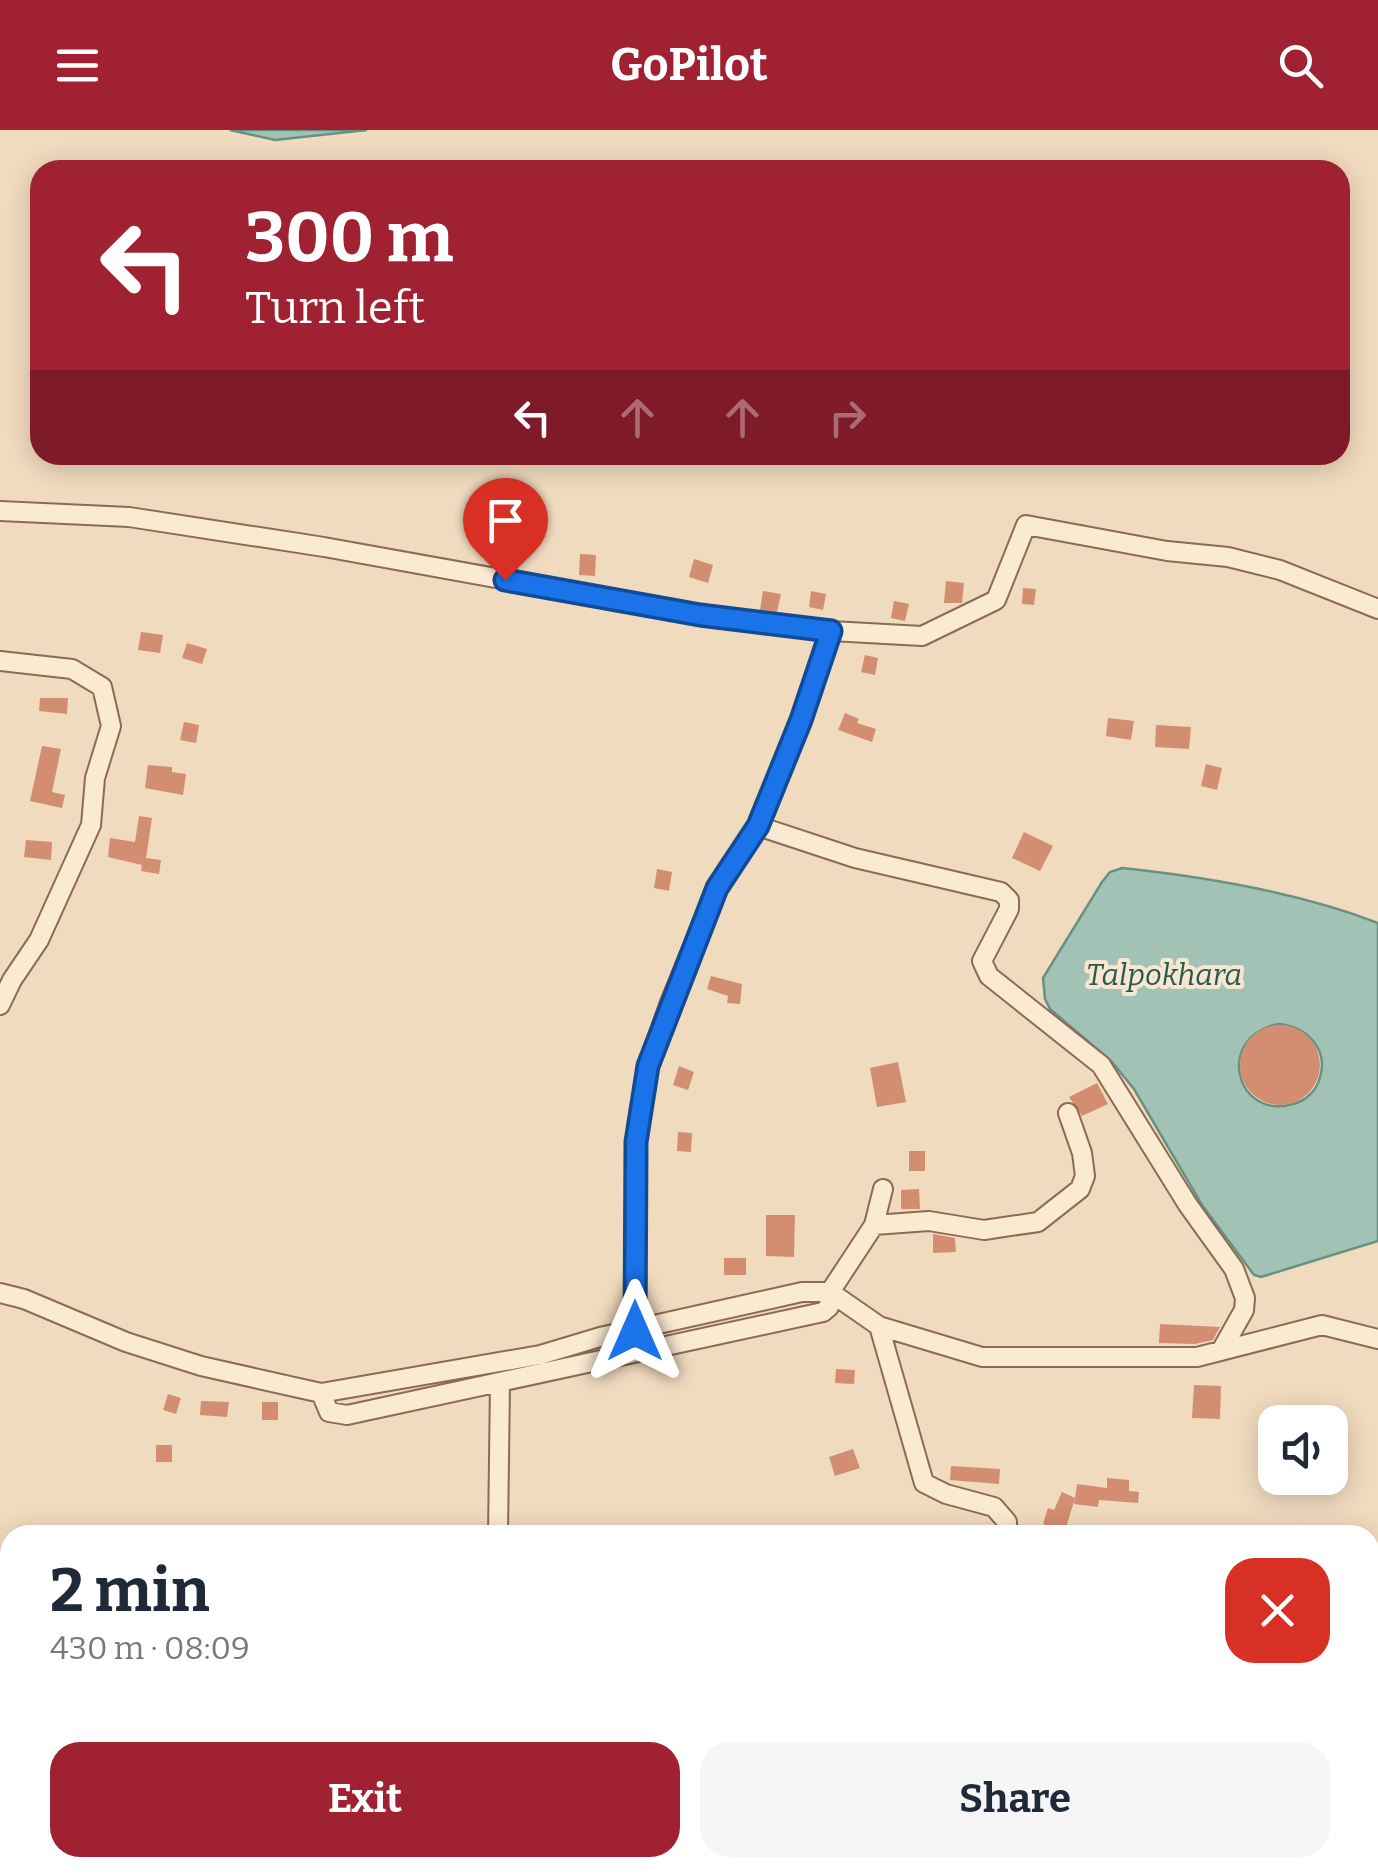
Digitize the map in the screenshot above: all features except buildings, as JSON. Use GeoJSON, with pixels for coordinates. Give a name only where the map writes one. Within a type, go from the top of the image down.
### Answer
{"type":"FeatureCollection","features":[{"type":"Feature","properties":{"kind":"street"},"geometry":{"type":"LineString","coordinates":[[0,511],[128,517],[324,547],[700,615],[831,631],[922,636],[996,600],[1026,525],[1167,551],[1228,557],[1280,570],[1378,610]]}},
{"type":"Feature","properties":{"kind":"street"},"geometry":{"type":"LineString","coordinates":[[635,1331],[636,1142],[648,1066],[717,888],[758,826],[801,720],[831,631]]}},
{"type":"Feature","properties":{"kind":"street"},"geometry":{"type":"LineString","coordinates":[[0,661],[72,669],[102,687],[111,726],[95,778],[91,826],[39,940],[0,1005]]}},
{"type":"Feature","properties":{"kind":"street"},"geometry":{"type":"LineString","coordinates":[[758,826],[855,858],[1001,892],[1009,900],[1009,909],[982,960],[989,976],[1101,1066],[1188,1205],[1234,1269],[1245,1298],[1244,1310],[1221,1351]]}},
{"type":"Feature","properties":{"kind":"street"},"geometry":{"type":"LineString","coordinates":[[874,1224],[929,1221],[984,1230],[1038,1222],[1080,1189],[1085,1176],[1082,1153],[1068,1114]]}},
{"type":"Feature","properties":{"kind":"street"},"geometry":{"type":"LineString","coordinates":[[321,1393],[329,1412],[347,1414],[824,1312],[829,1307],[830,1292],[874,1224],[883,1189]]}},
{"type":"Feature","properties":{"kind":"street"},"geometry":{"type":"LineString","coordinates":[[0,1292],[126,1342],[201,1366],[321,1393],[488,1365],[802,1292],[830,1292],[880,1326],[982,1357],[1197,1357],[1322,1325],[1378,1340]]}},
{"type":"Feature","properties":{"kind":"street"},"geometry":{"type":"LineString","coordinates":[[880,1326],[924,1482],[946,1494],[994,1506],[1007,1525]]}},
{"type":"Feature","properties":{"kind":"street"},"geometry":{"type":"LineString","coordinates":[[498,1525],[500,1383]]}},
{"type":"Feature","properties":{"kind":"water"},"geometry":{"type":"Polygon","coordinates":[[[230,130],[367,130],[275,140],[230,130]]]}},
{"type":"Feature","properties":{"kind":"water","name":"Talpokhara"},"geometry":{"type":"Polygon","coordinates":[[[1122,868],[1252,887],[1378,923],[1378,1241],[1261,1277],[1254,1275],[1202,1205],[1134,1089],[1111,1061],[1050,1009],[1043,978],[1110,872],[1122,868]],[[1278,1024],[1258,1032],[1245,1044],[1240,1060],[1246,1090],[1273,1106],[1302,1100],[1314,1090],[1320,1077],[1318,1048],[1306,1034],[1278,1024]]]}},
{"type":"Feature","properties":{"kind":"route"},"geometry":{"type":"LineString","coordinates":[[505,580],[700,615],[831,631],[801,720],[758,826],[717,888],[648,1066],[636,1142],[635,1331]]}}]}
